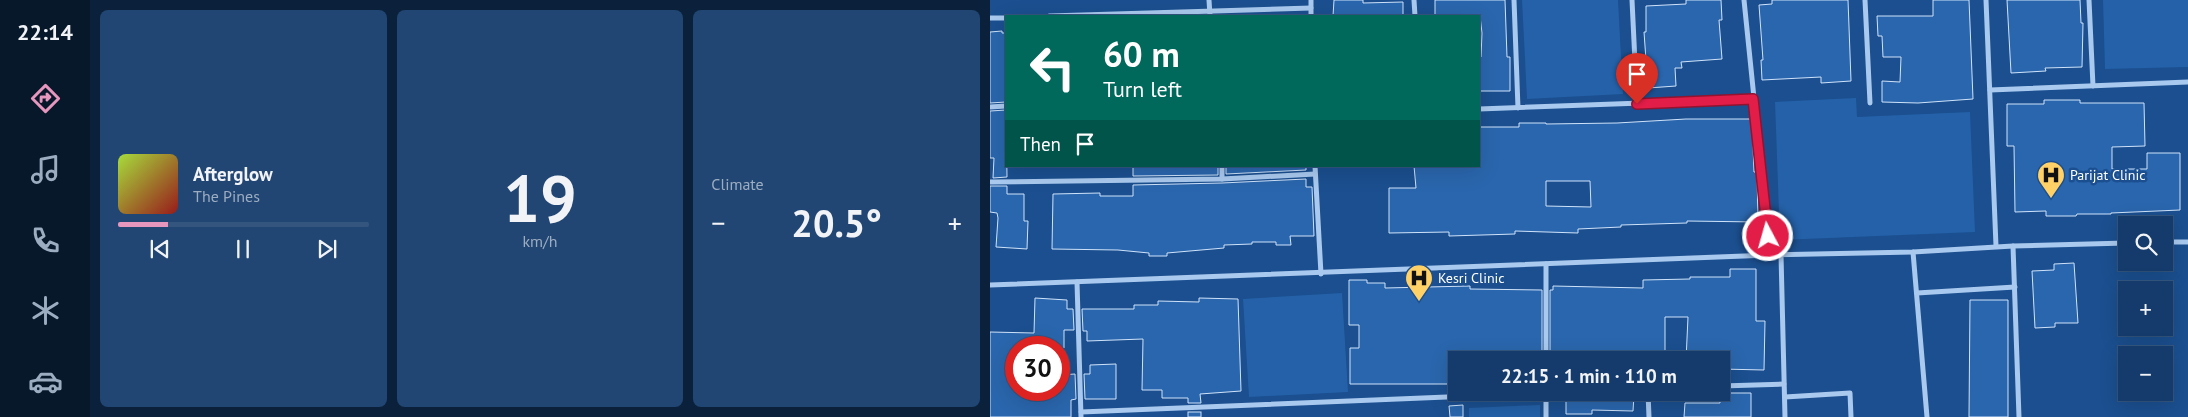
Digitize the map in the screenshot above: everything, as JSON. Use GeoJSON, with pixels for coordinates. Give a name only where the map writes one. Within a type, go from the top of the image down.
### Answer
{"type":"FeatureCollection","features":[{"type":"Feature","properties":{"kind":"street"},"geometry":{"type":"LineString","coordinates":[[1209,0],[1210,14]]}},
{"type":"Feature","properties":{"kind":"street"},"geometry":{"type":"LineString","coordinates":[[1311,0],[1311,15]]}},
{"type":"Feature","properties":{"kind":"street"},"geometry":{"type":"LineString","coordinates":[[1414,0],[1415,15]]}},
{"type":"Feature","properties":{"kind":"street"},"geometry":{"type":"LineString","coordinates":[[1514,0],[1518,108]]}},
{"type":"Feature","properties":{"kind":"street"},"geometry":{"type":"LineString","coordinates":[[1632,0],[1637,104]]}},
{"type":"Feature","properties":{"kind":"street"},"geometry":{"type":"LineString","coordinates":[[1744,0],[1770,255]]}},
{"type":"Feature","properties":{"kind":"street"},"geometry":{"type":"LineString","coordinates":[[1865,0],[1870,103]]}},
{"type":"Feature","properties":{"kind":"street"},"geometry":{"type":"LineString","coordinates":[[1986,0],[1996,246]]}},
{"type":"Feature","properties":{"kind":"street"},"geometry":{"type":"LineString","coordinates":[[2089,0],[2093,86]]}},
{"type":"Feature","properties":{"kind":"street"},"geometry":{"type":"LineString","coordinates":[[1130,15],[1210,14],[1311,8]]}},
{"type":"Feature","properties":{"kind":"street"},"geometry":{"type":"LineString","coordinates":[[990,18],[1005,18]]}},
{"type":"Feature","properties":{"kind":"street"},"geometry":{"type":"LineString","coordinates":[[1990,90],[2188,82]]}},
{"type":"Feature","properties":{"kind":"street"},"geometry":{"type":"LineString","coordinates":[[1480,110],[1753,99]]}},
{"type":"Feature","properties":{"kind":"street"},"geometry":{"type":"LineString","coordinates":[[990,107],[1005,106]]}},
{"type":"Feature","properties":{"kind":"street"},"geometry":{"type":"LineString","coordinates":[[1222,167],[1222,179]]}},
{"type":"Feature","properties":{"kind":"street"},"geometry":{"type":"LineString","coordinates":[[1315,167],[1321,274]]}},
{"type":"Feature","properties":{"kind":"street"},"geometry":{"type":"LineString","coordinates":[[990,182],[1222,179],[1315,174]]}},
{"type":"Feature","properties":{"kind":"street"},"geometry":{"type":"LineString","coordinates":[[2173,242],[2188,242]]}},
{"type":"Feature","properties":{"kind":"street"},"geometry":{"type":"LineString","coordinates":[[990,285],[1321,274],[1770,255],[1913,252],[1996,246],[2118,243]]}},
{"type":"Feature","properties":{"kind":"street"},"geometry":{"type":"LineString","coordinates":[[2013,246],[2019,417]]}},
{"type":"Feature","properties":{"kind":"street"},"geometry":{"type":"LineString","coordinates":[[1913,252],[1927,417]]}},
{"type":"Feature","properties":{"kind":"street"},"geometry":{"type":"LineString","coordinates":[[1781,255],[1785,417]]}},
{"type":"Feature","properties":{"kind":"street"},"geometry":{"type":"LineString","coordinates":[[1546,264],[1546,351]]}},
{"type":"Feature","properties":{"kind":"street"},"geometry":{"type":"LineString","coordinates":[[1077,282],[1081,414],[1448,397]]}},
{"type":"Feature","properties":{"kind":"street"},"geometry":{"type":"LineString","coordinates":[[1916,293],[2014,287]]}},
{"type":"Feature","properties":{"kind":"street"},"geometry":{"type":"LineString","coordinates":[[1730,386],[1784,384]]}},
{"type":"Feature","properties":{"kind":"street"},"geometry":{"type":"LineString","coordinates":[[1785,397],[1850,393],[1851,417]]}},
{"type":"Feature","properties":{"kind":"street"},"geometry":{"type":"LineString","coordinates":[[1546,401],[1546,417]]}},
{"type":"Feature","properties":{"kind":"street"},"geometry":{"type":"LineString","coordinates":[[1648,401],[1649,417]]}},
{"type":"Feature","properties":{"kind":"shaded area"},"geometry":{"type":"Polygon","coordinates":[[[1522,0],[1618,0],[1623,94],[1527,99],[1522,0]]]}},
{"type":"Feature","properties":{"kind":"shaded area"},"geometry":{"type":"Polygon","coordinates":[[[2103,0],[2188,0],[2188,67],[2105,69],[2103,0]]]}},
{"type":"Feature","properties":{"kind":"shaded area"},"geometry":{"type":"Polygon","coordinates":[[[1856,98],[1857,117],[1970,112],[1975,232],[1780,240],[1775,102],[1856,98]]]}},
{"type":"Feature","properties":{"kind":"shaded area"},"geometry":{"type":"Polygon","coordinates":[[[1342,293],[1348,392],[1249,397],[1243,299],[1342,293]]]}},
{"type":"Feature","properties":{"kind":"shaded area"},"geometry":{"type":"Polygon","coordinates":[[[1540,405],[1540,417],[1469,417],[1469,408],[1540,405]]]}},
{"type":"Feature","properties":{"kind":"building"},"geometry":{"type":"Polygon","coordinates":[[[1334,0],[1363,0],[1363,3],[1403,2],[1403,15],[1333,15],[1334,0]]]}},
{"type":"Feature","properties":{"kind":"building"},"geometry":{"type":"Polygon","coordinates":[[[1435,0],[1505,0],[1507,57],[1510,57],[1510,91],[1480,91],[1482,33],[1480,15],[1435,15],[1435,0]]]}},
{"type":"Feature","properties":{"kind":"building"},"geometry":{"type":"Polygon","coordinates":[[[1686,0],[1721,0],[1722,20],[1719,20],[1722,59],[1681,62],[1682,68],[1675,68],[1676,86],[1648,88],[1644,32],[1646,32],[1646,6],[1686,4],[1686,0]]]}},
{"type":"Feature","properties":{"kind":"building"},"geometry":{"type":"Polygon","coordinates":[[[1772,0],[1848,0],[1851,81],[1821,83],[1821,77],[1762,80],[1761,60],[1763,60],[1759,5],[1772,4],[1772,0]]]}},
{"type":"Feature","properties":{"kind":"building"},"geometry":{"type":"Polygon","coordinates":[[[1933,0],[1969,0],[1973,99],[1918,103],[1882,102],[1882,81],[1900,82],[1901,57],[1883,57],[1882,36],[1878,36],[1877,16],[1933,16],[1933,0]]]}},
{"type":"Feature","properties":{"kind":"building"},"geometry":{"type":"Polygon","coordinates":[[[2007,0],[2080,0],[2081,23],[2083,23],[2082,67],[2045,68],[2046,71],[2011,73],[2007,0]]]}},
{"type":"Feature","properties":{"kind":"building"},"geometry":{"type":"Polygon","coordinates":[[[1002,31],[1002,33],[1005,33],[1005,102],[990,103],[990,32],[1002,31]]]}},
{"type":"Feature","properties":{"kind":"building"},"geometry":{"type":"Polygon","coordinates":[[[2044,100],[2080,100],[2080,103],[2144,103],[2145,146],[2112,147],[2112,169],[2147,169],[2147,153],[2180,153],[2180,210],[2077,214],[2076,216],[2046,216],[2046,211],[2015,212],[2014,146],[2007,146],[2007,104],[2044,104],[2044,100]]]}},
{"type":"Feature","properties":{"kind":"building"},"geometry":{"type":"Polygon","coordinates":[[[1005,110],[1005,167],[1007,167],[1007,177],[993,178],[994,158],[990,158],[990,111],[1005,110]]]}},
{"type":"Feature","properties":{"kind":"building"},"geometry":{"type":"Polygon","coordinates":[[[1686,119],[1752,119],[1754,172],[1757,172],[1758,222],[1687,221],[1687,223],[1621,225],[1621,227],[1578,229],[1578,233],[1515,231],[1515,234],[1449,236],[1449,232],[1389,233],[1389,188],[1416,188],[1414,167],[1480,167],[1480,127],[1519,127],[1519,123],[1617,123],[1686,119]],[[1546,181],[1546,206],[1591,207],[1590,181],[1546,181]]]}},
{"type":"Feature","properties":{"kind":"building"},"geometry":{"type":"Polygon","coordinates":[[[1133,167],[1218,167],[1218,175],[1133,176],[1133,167]]]}},
{"type":"Feature","properties":{"kind":"building"},"geometry":{"type":"Polygon","coordinates":[[[1226,167],[1306,167],[1306,170],[1226,174],[1226,167]]]}},
{"type":"Feature","properties":{"kind":"building"},"geometry":{"type":"Polygon","coordinates":[[[1306,179],[1306,187],[1312,187],[1314,236],[1290,236],[1291,245],[1276,245],[1276,242],[1252,242],[1252,244],[1224,245],[1224,248],[1167,253],[1167,256],[1149,256],[1149,253],[1118,250],[1052,249],[1053,194],[1100,193],[1100,196],[1133,196],[1133,185],[1306,179]]]}},
{"type":"Feature","properties":{"kind":"building"},"geometry":{"type":"Polygon","coordinates":[[[990,186],[1007,186],[1007,194],[1024,194],[1024,221],[1028,221],[1027,249],[996,247],[998,218],[997,213],[990,212],[990,186]]]}},
{"type":"Feature","properties":{"kind":"building"},"geometry":{"type":"Polygon","coordinates":[[[2074,263],[2078,323],[2055,323],[2055,327],[2035,328],[2032,271],[2054,270],[2054,264],[2074,263]]]}},
{"type":"Feature","properties":{"kind":"building"},"geometry":{"type":"Polygon","coordinates":[[[1730,269],[1756,269],[1756,321],[1765,321],[1764,370],[1730,369],[1730,351],[1686,351],[1688,317],[1665,317],[1665,351],[1550,351],[1550,290],[1553,290],[1553,286],[1643,288],[1643,280],[1730,277],[1730,269]]]}},
{"type":"Feature","properties":{"kind":"building"},"geometry":{"type":"Polygon","coordinates":[[[1349,280],[1385,283],[1385,288],[1470,286],[1470,289],[1542,290],[1542,351],[1448,351],[1448,384],[1350,384],[1350,348],[1359,348],[1359,325],[1349,325],[1349,280]]]}},
{"type":"Feature","properties":{"kind":"building"},"geometry":{"type":"Polygon","coordinates":[[[1035,298],[1067,300],[1067,309],[1073,309],[1074,330],[1064,330],[1064,336],[1005,336],[1005,401],[1070,401],[1070,374],[1075,374],[1076,399],[1071,400],[1071,417],[990,417],[990,332],[1034,333],[1035,298]]]}},
{"type":"Feature","properties":{"kind":"building"},"geometry":{"type":"Polygon","coordinates":[[[1199,298],[1238,299],[1241,391],[1200,394],[1201,403],[1188,403],[1188,398],[1162,398],[1162,390],[1142,390],[1143,339],[1087,341],[1087,331],[1083,331],[1082,309],[1134,309],[1134,305],[1158,305],[1158,301],[1199,302],[1199,298]]]}},
{"type":"Feature","properties":{"kind":"building"},"geometry":{"type":"Polygon","coordinates":[[[1970,300],[2008,300],[2008,417],[1969,417],[1970,300]]]}},
{"type":"Feature","properties":{"kind":"building"},"geometry":{"type":"Polygon","coordinates":[[[1116,364],[1116,399],[1085,399],[1084,374],[1090,374],[1090,365],[1116,364]]]}},
{"type":"Feature","properties":{"kind":"building"},"geometry":{"type":"Polygon","coordinates":[[[1730,393],[1751,393],[1751,417],[1684,417],[1685,403],[1720,403],[1720,401],[1730,401],[1730,393]]]}},
{"type":"Feature","properties":{"kind":"building"},"geometry":{"type":"Polygon","coordinates":[[[1566,401],[1634,401],[1633,411],[1592,410],[1592,414],[1566,414],[1566,401]]]}},
{"type":"Feature","properties":{"kind":"building"},"geometry":{"type":"Polygon","coordinates":[[[1463,405],[1463,417],[1450,417],[1449,406],[1463,405]]]}},
{"type":"Feature","properties":{"kind":"building"},"geometry":{"type":"Polygon","coordinates":[[[1188,412],[1201,412],[1201,417],[1188,417],[1188,412]]]}},
{"type":"Feature","properties":{"kind":"place","name":"Parijat Clinic"},"geometry":{"type":"Point","coordinates":[2051,199]}},
{"type":"Feature","properties":{"kind":"place","name":"Kesri Clinic"},"geometry":{"type":"Point","coordinates":[1419,302]}},
{"type":"Feature","properties":{"kind":"route"},"geometry":{"type":"LineString","coordinates":[[1637,104],[1753,99],[1768,236]]}}]}
